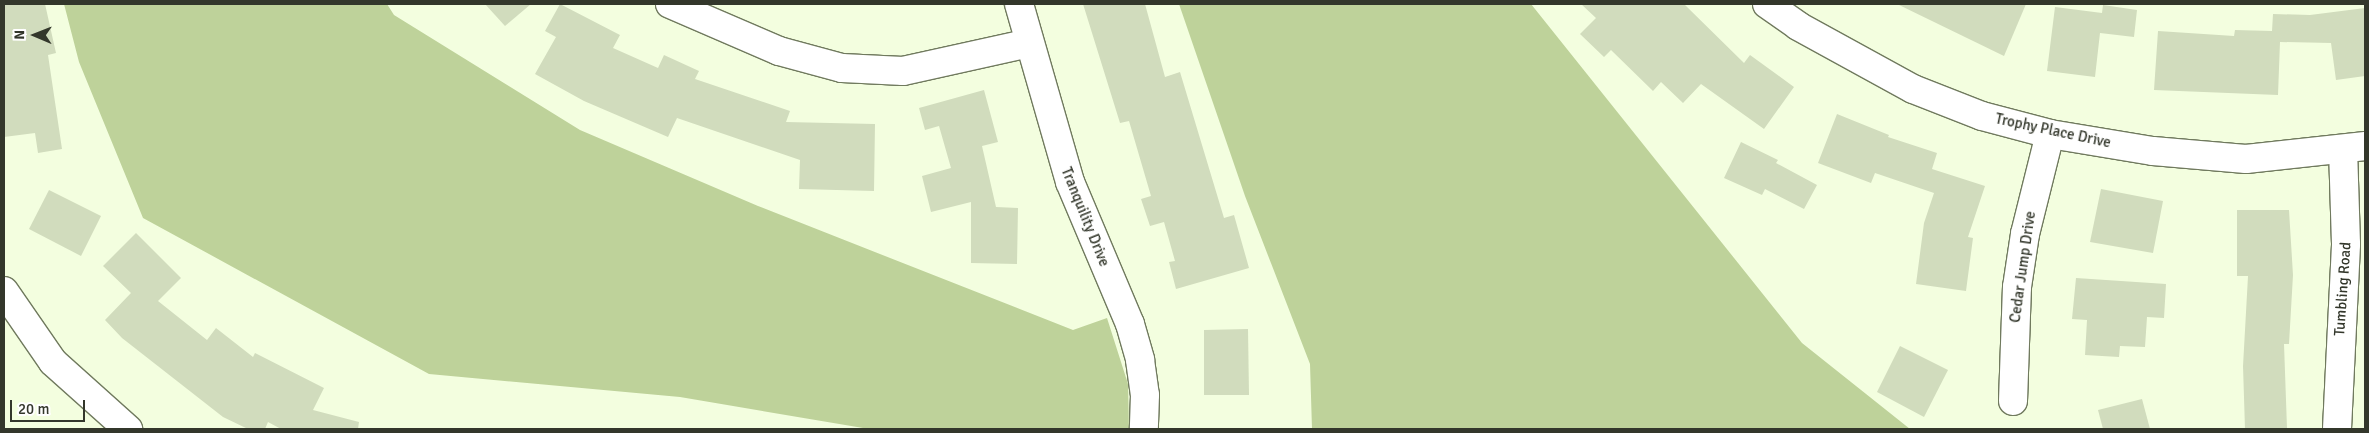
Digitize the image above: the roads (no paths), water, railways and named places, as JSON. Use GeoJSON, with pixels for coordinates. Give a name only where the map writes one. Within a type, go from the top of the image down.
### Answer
{"type":"FeatureCollection","features":[{"type":"Feature","properties":{"kind":"street"},"geometry":{"type":"LineString","coordinates":[[670,4],[779,52],[842,68],[874,71],[950,63],[1029,43]]}},
{"type":"Feature","properties":{"kind":"street","name":"Tranquility Drive"},"geometry":{"type":"LineString","coordinates":[[1019,4],[1070,182],[1130,324],[1140,360],[1144,429]]}},
{"type":"Feature","properties":{"kind":"street","name":"Trophy Place Drive"},"geometry":{"type":"LineString","coordinates":[[1767,4],[1798,26],[1913,89],[1982,116],[2050,134],[2153,152],[2246,159],[2354,148]]}},
{"type":"Feature","properties":{"kind":"street","name":"Cedar Jump Drive"},"geometry":{"type":"LineString","coordinates":[[2013,401],[2016,287],[2024,234],[2050,134]]}},
{"type":"Feature","properties":{"kind":"street","name":"Tumbling Road"},"geometry":{"type":"LineString","coordinates":[[2337,429],[2346,244],[2354,148]]}},
{"type":"Feature","properties":{"kind":"street"},"geometry":{"type":"LineString","coordinates":[[4,291],[53,362],[128,429]]}}]}
